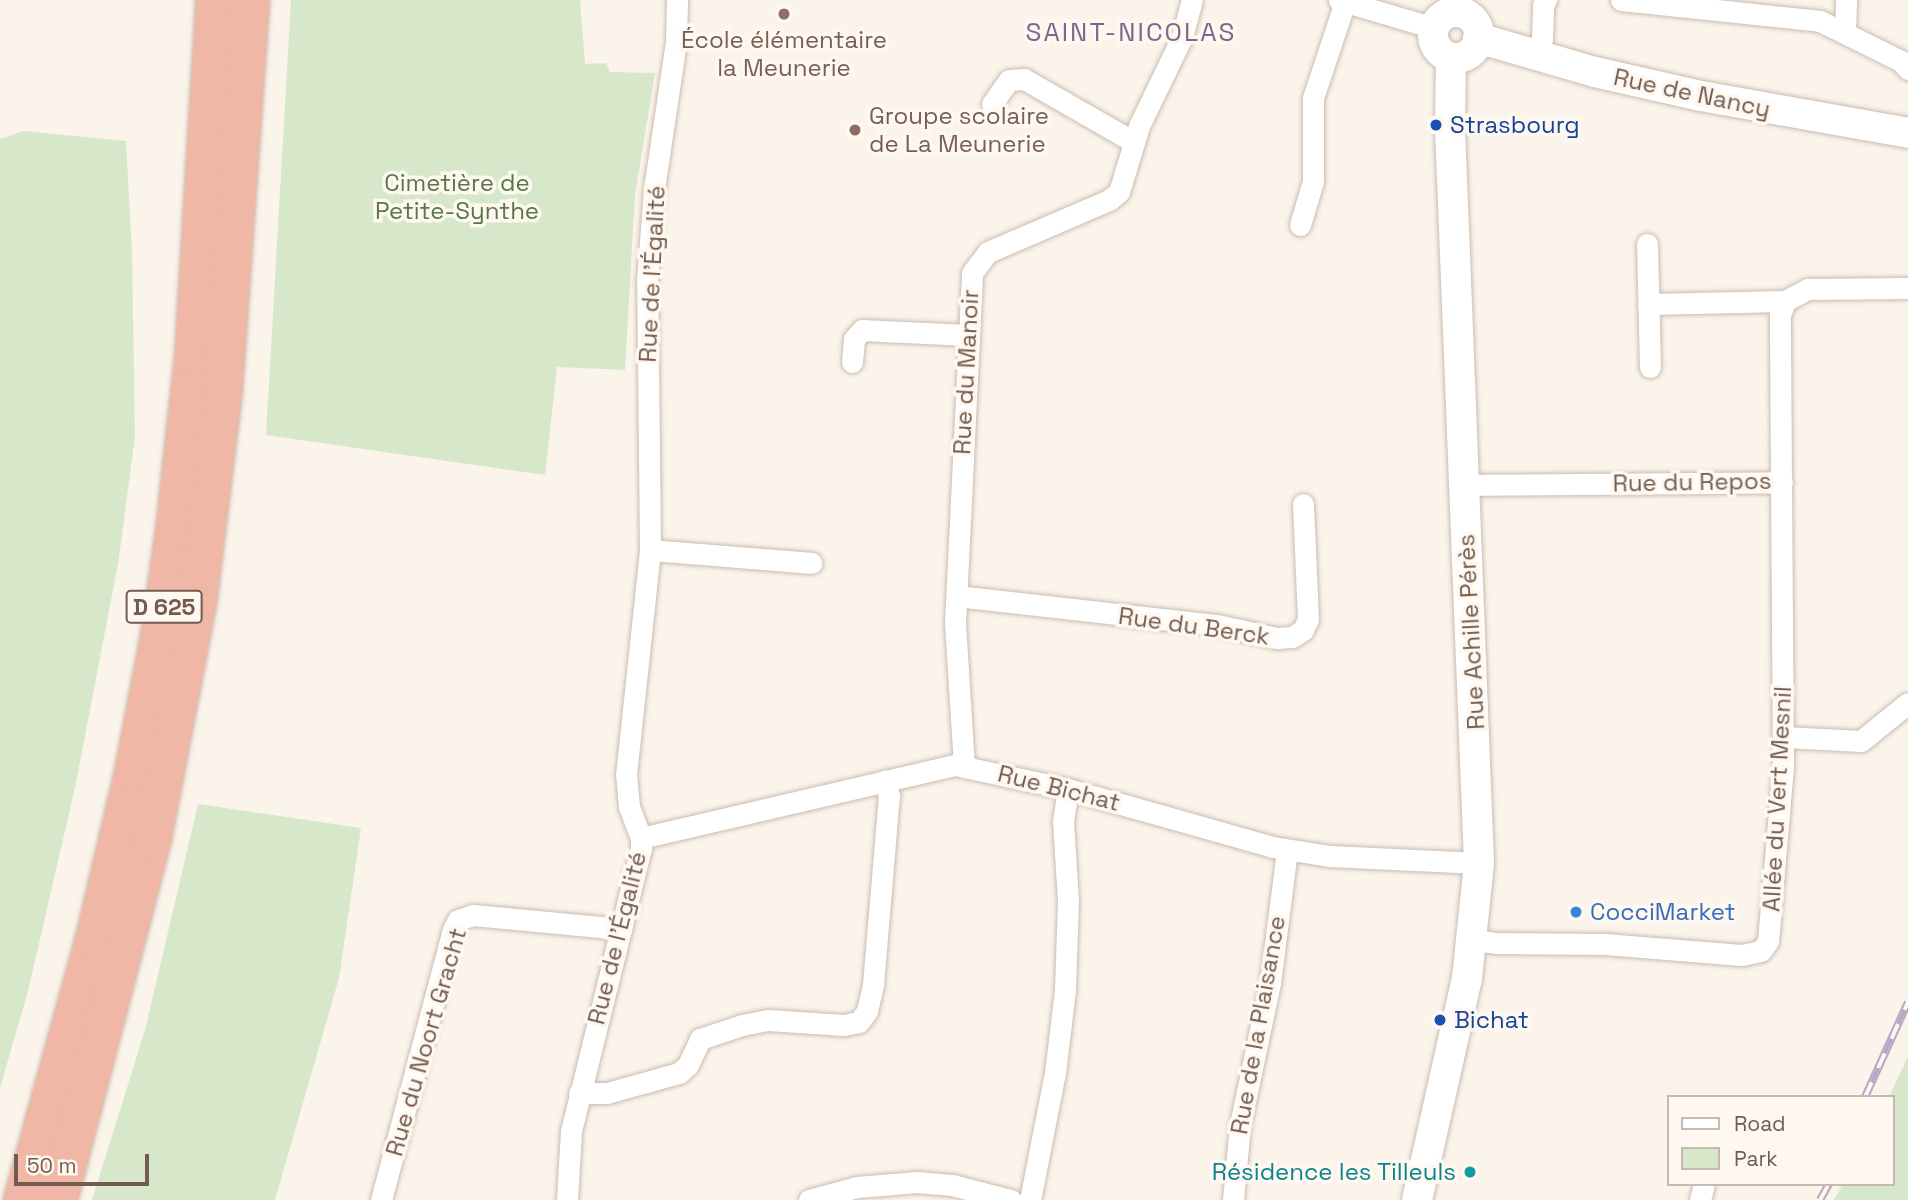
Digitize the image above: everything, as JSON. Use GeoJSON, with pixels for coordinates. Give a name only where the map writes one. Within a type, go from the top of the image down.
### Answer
{"type":"FeatureCollection","features":[{"type":"Feature","properties":{"kind":"highway","name":"D 625"},"geometry":{"type":"LineString","coordinates":[[23,1200],[86,976],[117,850],[163,612],[184,462],[197,321],[215,0]]}},
{"type":"Feature","properties":{"kind":"highway","name":"D 625"},"geometry":{"type":"LineString","coordinates":[[58,1200],[94,1073],[152,839],[196,609],[223,390],[250,0]]}},
{"type":"Feature","properties":{"kind":"street","name":"Rue de l'Égalité"},"geometry":{"type":"LineString","coordinates":[[566,1200],[569,1142],[579,1093],[638,864],[640,838],[629,807],[626,775],[650,550],[648,281],[654,189],[676,42],[677,0]]}},
{"type":"Feature","properties":{"kind":"street","name":"Rue du Manoir"},"geometry":{"type":"LineString","coordinates":[[964,765],[956,649],[970,285],[979,261],[1001,246],[1114,197],[1125,179],[1134,142],[1182,37],[1192,0]]}},
{"type":"Feature","properties":{"kind":"street"},"geometry":{"type":"LineString","coordinates":[[1538,55],[1542,38],[1543,5],[1546,0]]}},
{"type":"Feature","properties":{"kind":"street"},"geometry":{"type":"LineString","coordinates":[[1620,0],[1675,2],[1812,19],[1845,31],[1901,61],[1908,69]]}},
{"type":"Feature","properties":{"kind":"street"},"geometry":{"type":"LineString","coordinates":[[1845,31],[1846,0]]}},
{"type":"Feature","properties":{"kind":"street"},"geometry":{"type":"LineString","coordinates":[[1300,225],[1310,200],[1314,171],[1313,98],[1342,1],[1439,16],[1452,13],[1465,15],[1476,26],[1478,38],[1469,54],[1451,58],[1435,45],[1439,16]]}},
{"type":"Feature","properties":{"kind":"street","name":"Rue de Nancy"},"geometry":{"type":"LineString","coordinates":[[1478,38],[1701,96],[1908,133]]}},
{"type":"Feature","properties":{"kind":"street","name":"Rue Achille Pérès"},"geometry":{"type":"LineString","coordinates":[[1418,1200],[1473,940],[1479,863],[1450,129],[1451,58]]}},
{"type":"Feature","properties":{"kind":"street"},"geometry":{"type":"LineString","coordinates":[[992,104],[1005,83],[1019,78],[1134,142]]}},
{"type":"Feature","properties":{"kind":"street"},"geometry":{"type":"LineString","coordinates":[[1647,244],[1650,367]]}},
{"type":"Feature","properties":{"kind":"street"},"geometry":{"type":"LineString","coordinates":[[1648,304],[1785,301],[1808,289],[1908,288]]}},
{"type":"Feature","properties":{"kind":"street","name":"Rue du Repos"},"geometry":{"type":"LineString","coordinates":[[1465,485],[1782,482],[1780,315],[1785,301]]}},
{"type":"Feature","properties":{"kind":"street"},"geometry":{"type":"LineString","coordinates":[[852,362],[854,339],[862,330],[968,335]]}},
{"type":"Feature","properties":{"kind":"street","name":"Allée du Vert Mesnil"},"geometry":{"type":"LineString","coordinates":[[1473,940],[1496,943],[1605,944],[1742,955],[1761,951],[1770,933],[1784,737],[1782,482]]}},
{"type":"Feature","properties":{"kind":"street","name":"Rue du Berck"},"geometry":{"type":"LineString","coordinates":[[957,596],[1209,624],[1277,638],[1292,637],[1303,630],[1309,614],[1303,504]]}},
{"type":"Feature","properties":{"kind":"street"},"geometry":{"type":"LineString","coordinates":[[650,550],[811,564]]}},
{"type":"Feature","properties":{"kind":"street"},"geometry":{"type":"LineString","coordinates":[[1784,737],[1861,741],[1908,703]]}},
{"type":"Feature","properties":{"kind":"street","name":"Rue Bichat"},"geometry":{"type":"LineString","coordinates":[[640,838],[947,766],[964,765],[1068,789],[1287,850],[1330,856],[1479,863]]}},
{"type":"Feature","properties":{"kind":"street"},"geometry":{"type":"LineString","coordinates":[[579,1093],[601,1095],[679,1073],[688,1065],[701,1039],[731,1028],[768,1020],[852,1025],[864,1017],[870,1003],[876,964],[889,796],[885,780]]}},
{"type":"Feature","properties":{"kind":"street"},"geometry":{"type":"LineString","coordinates":[[1030,1200],[1055,1073],[1065,990],[1068,901],[1063,821],[1068,789]]}},
{"type":"Feature","properties":{"kind":"street","name":"Rue de la Plaisance"},"geometry":{"type":"LineString","coordinates":[[1233,1200],[1240,1125],[1270,983],[1287,850]]}},
{"type":"Feature","properties":{"kind":"street","name":"Rue du Noort Gracht"},"geometry":{"type":"LineString","coordinates":[[381,1200],[453,929],[458,920],[473,915],[621,929]]}},
{"type":"Feature","properties":{"kind":"street"},"geometry":{"type":"LineString","coordinates":[[809,1200],[857,1187],[901,1182],[952,1185],[1012,1200]]}},
{"type":"Feature","properties":{"kind":"green space","name":"Cimetière de Petite-Synthe"},"geometry":{"type":"Polygon","coordinates":[[[291,0],[580,0],[585,64],[606,63],[610,72],[655,73],[635,195],[625,370],[557,367],[545,475],[266,435],[291,0]]]}},
{"type":"Feature","properties":{"kind":"green space"},"geometry":{"type":"Polygon","coordinates":[[[23,131],[126,141],[132,254],[135,436],[119,558],[76,783],[28,991],[0,1088],[0,139],[23,131]]]}},
{"type":"Feature","properties":{"kind":"green space"},"geometry":{"type":"Polygon","coordinates":[[[198,804],[361,828],[339,978],[275,1200],[92,1200],[145,1030],[198,804]]]}},
{"type":"Feature","properties":{"kind":"green space"},"geometry":{"type":"Polygon","coordinates":[[[1908,1056],[1908,1200],[1834,1200],[1842,1186],[1894,1186],[1894,1095],[1890,1095],[1908,1056]]]}},
{"type":"Feature","properties":{"kind":"railway"},"geometry":{"type":"LineString","coordinates":[[1866,1095],[1908,1002]]}},
{"type":"Feature","properties":{"kind":"railway"},"geometry":{"type":"LineString","coordinates":[[1820,1200],[1828,1186]]}},
{"type":"Feature","properties":{"kind":"place","name":"École élémentaire la Meunerie"},"geometry":{"type":"Point","coordinates":[784,14]}},
{"type":"Feature","properties":{"kind":"place","name":"Strasbourg"},"geometry":{"type":"Point","coordinates":[1436,125]}},
{"type":"Feature","properties":{"kind":"place","name":"Groupe scolaire de La Meunerie"},"geometry":{"type":"Point","coordinates":[855,130]}},
{"type":"Feature","properties":{"kind":"place","name":"CocciMarket"},"geometry":{"type":"Point","coordinates":[1576,912]}},
{"type":"Feature","properties":{"kind":"place","name":"Bichat"},"geometry":{"type":"Point","coordinates":[1440,1020]}},
{"type":"Feature","properties":{"kind":"place","name":"Résidence les Tilleuls"},"geometry":{"type":"Point","coordinates":[1470,1172]}},
{"type":"Feature","properties":{"kind":"district","name":"SAINT-NICOLAS"},"geometry":{"type":"Point","coordinates":[1131,33]}}]}
